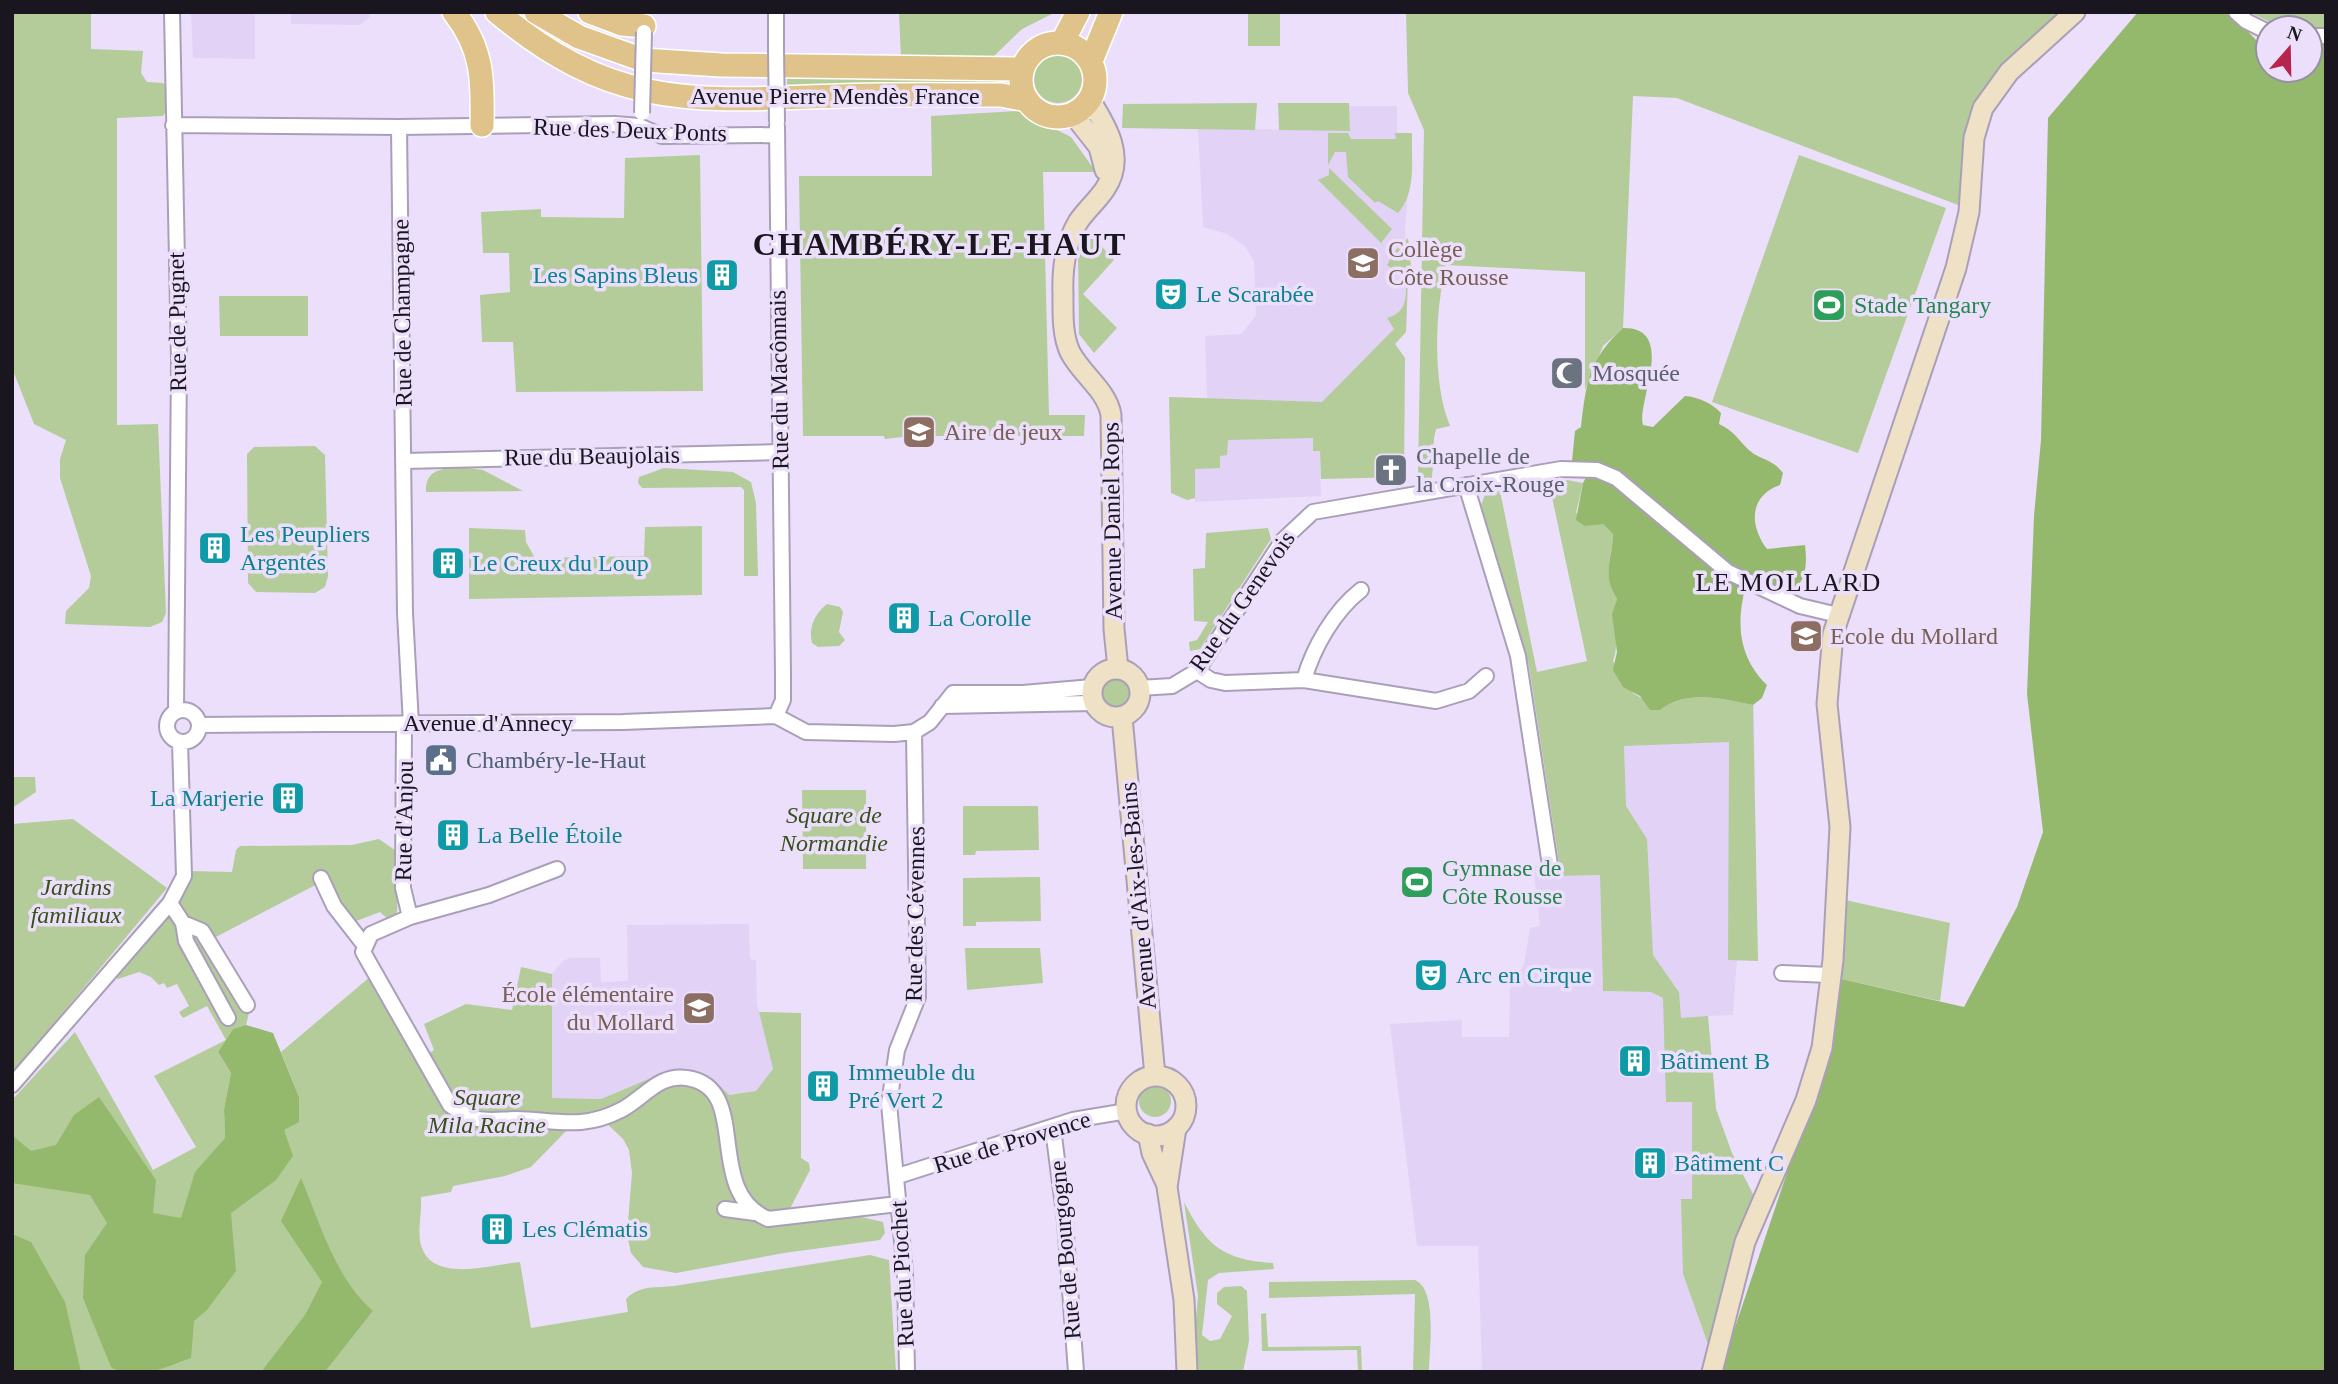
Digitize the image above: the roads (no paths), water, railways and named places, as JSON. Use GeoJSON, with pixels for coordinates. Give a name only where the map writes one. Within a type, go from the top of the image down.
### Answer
{"type":"FeatureCollection","features":[{"type":"Feature","properties":{"kind":"main road"},"geometry":{"type":"LineString","coordinates":[[454,12],[467,29],[480,59],[482,125]]}},
{"type":"Feature","properties":{"kind":"main road","name":"Avenue Pierre Mendès France"},"geometry":{"type":"LineString","coordinates":[[497,12],[545,49],[587,72],[640,90],[669,96],[726,100],[1002,95],[1027,100]]}},
{"type":"Feature","properties":{"kind":"main road","name":"Avenue Pierre Mendès France"},"geometry":{"type":"LineString","coordinates":[[536,12],[579,37],[643,60],[734,65],[1022,69]]}},
{"type":"Feature","properties":{"kind":"main road"},"geometry":{"type":"LineString","coordinates":[[590,12],[622,24],[644,24]]}},
{"type":"Feature","properties":{"kind":"main road"},"geometry":{"type":"LineString","coordinates":[[1062,43],[1079,12]]}},
{"type":"Feature","properties":{"kind":"main road"},"geometry":{"type":"LineString","coordinates":[[1091,61],[1111,12]]}},
{"type":"Feature","properties":{"kind":"main road"},"geometry":{"type":"LineString","coordinates":[[1712,1372],[1745,1242],[1806,1100],[1822,1048],[1840,827],[1826,704],[1833,634],[1838,615],[1956,268],[1969,212],[1973,138],[1983,108],[2009,72],[2075,12]]}},
{"type":"Feature","properties":{"kind":"main road"},"geometry":{"type":"LineString","coordinates":[[1062,43],[1083,52],[1091,61],[1096,84],[1081,107],[1047,116],[1027,100],[1021,79],[1022,69],[1027,59],[1042,46],[1062,43]]}},
{"type":"Feature","properties":{"kind":"main road","name":"Avenue Daniel Rops"},"geometry":{"type":"LineString","coordinates":[[1081,107],[1104,163],[1105,189],[1079,221],[1068,244],[1063,292],[1065,337],[1070,352],[1103,395],[1111,418],[1114,629],[1118,669]]}},
{"type":"Feature","properties":{"kind":"main road"},"geometry":{"type":"LineString","coordinates":[[1118,669],[1133,676],[1139,688],[1138,703],[1122,717],[1105,715],[1093,695],[1102,674],[1118,669]]}},
{"type":"Feature","properties":{"kind":"main road","name":"Avenue d'Aix-les-Bains"},"geometry":{"type":"LineString","coordinates":[[1122,717],[1154,1076]]}},
{"type":"Feature","properties":{"kind":"main road"},"geometry":{"type":"LineString","coordinates":[[1167,1187],[1175,1128],[1185,1112],[1183,1093],[1170,1079],[1154,1076],[1133,1086],[1128,1094],[1127,1111],[1132,1123],[1148,1134],[1157,1135],[1175,1128]]}},
{"type":"Feature","properties":{"kind":"main road"},"geometry":{"type":"LineString","coordinates":[[1148,1134],[1152,1153],[1167,1187],[1184,1300],[1187,1372]]}},
{"type":"Feature","properties":{"kind":"street","name":"Rue de Pugnet"},"geometry":{"type":"LineString","coordinates":[[172,12],[179,361],[176,711]]}},
{"type":"Feature","properties":{"kind":"street","name":"Rue du Macônnais"},"geometry":{"type":"LineString","coordinates":[[776,12],[783,664],[783,700],[776,716]]}},
{"type":"Feature","properties":{"kind":"street"},"geometry":{"type":"LineString","coordinates":[[2236,12],[2254,23]]}},
{"type":"Feature","properties":{"kind":"street"},"geometry":{"type":"LineString","coordinates":[[640,120],[644,24]]}},
{"type":"Feature","properties":{"kind":"street","name":"Rue des Deux Ponts"},"geometry":{"type":"LineString","coordinates":[[399,127],[640,120],[662,135],[777,128]]}},
{"type":"Feature","properties":{"kind":"street"},"geometry":{"type":"LineString","coordinates":[[173,125],[399,127]]}},
{"type":"Feature","properties":{"kind":"street","name":"Rue de Champagne"},"geometry":{"type":"LineString","coordinates":[[399,127],[407,724]]}},
{"type":"Feature","properties":{"kind":"street","name":"Rue du Beaujolais"},"geometry":{"type":"LineString","coordinates":[[404,461],[780,452]]}},
{"type":"Feature","properties":{"kind":"street","name":"Rue du Genevois"},"geometry":{"type":"LineString","coordinates":[[1139,688],[1172,686],[1197,671],[1283,540],[1305,517],[1325,509],[1561,469],[1597,470],[1629,487],[1728,572],[1800,606],[1838,615]]}},
{"type":"Feature","properties":{"kind":"street"},"geometry":{"type":"LineString","coordinates":[[1466,485],[1518,656],[1550,865]]}},
{"type":"Feature","properties":{"kind":"street"},"geometry":{"type":"LineString","coordinates":[[1304,680],[1311,656],[1349,599],[1361,590]]}},
{"type":"Feature","properties":{"kind":"street"},"geometry":{"type":"LineString","coordinates":[[1197,671],[1225,683],[1304,680],[1436,701],[1469,691],[1486,676]]}},
{"type":"Feature","properties":{"kind":"street"},"geometry":{"type":"LineString","coordinates":[[776,716],[806,732],[821,735],[914,732],[930,722],[943,706],[1093,695]]}},
{"type":"Feature","properties":{"kind":"street"},"geometry":{"type":"LineString","coordinates":[[176,711],[191,712],[199,725],[194,738],[180,742],[171,738],[166,728],[168,718],[176,711]]}},
{"type":"Feature","properties":{"kind":"street","name":"Avenue d'Annecy"},"geometry":{"type":"LineString","coordinates":[[199,725],[636,722],[776,716]]}},
{"type":"Feature","properties":{"kind":"street","name":"Rue d'Anjou"},"geometry":{"type":"LineString","coordinates":[[407,724],[403,888],[410,917]]}},
{"type":"Feature","properties":{"kind":"street","name":"Rue des Cévennes"},"geometry":{"type":"LineString","coordinates":[[898,1176],[889,1104],[897,1050],[918,997],[914,732]]}},
{"type":"Feature","properties":{"kind":"street"},"geometry":{"type":"LineString","coordinates":[[12,1085],[170,903],[184,876],[180,742]]}},
{"type":"Feature","properties":{"kind":"street"},"geometry":{"type":"LineString","coordinates":[[557,869],[489,895],[410,917],[371,934],[363,952],[383,991],[450,1105],[475,1119],[574,1124],[622,1110],[656,1084],[671,1079],[687,1078],[707,1085],[727,1121],[730,1172],[743,1201],[757,1214]]}},
{"type":"Feature","properties":{"kind":"street"},"geometry":{"type":"LineString","coordinates":[[321,878],[334,906],[365,946]]}},
{"type":"Feature","properties":{"kind":"street"},"geometry":{"type":"LineString","coordinates":[[170,903],[183,923],[186,941],[228,1018]]}},
{"type":"Feature","properties":{"kind":"street"},"geometry":{"type":"LineString","coordinates":[[183,923],[202,931],[247,1005]]}},
{"type":"Feature","properties":{"kind":"street"},"geometry":{"type":"LineString","coordinates":[[1782,973],[1829,975]]}},
{"type":"Feature","properties":{"kind":"street","name":"Rue de Provence"},"geometry":{"type":"LineString","coordinates":[[898,1176],[1053,1129],[1073,1120],[1127,1111]]}},
{"type":"Feature","properties":{"kind":"street","name":"Rue de Bourgogne"},"geometry":{"type":"LineString","coordinates":[[1053,1129],[1065,1221],[1076,1372]]}},
{"type":"Feature","properties":{"kind":"street","name":"Rue du Piochet"},"geometry":{"type":"LineString","coordinates":[[898,1176],[905,1273],[907,1372]]}},
{"type":"Feature","properties":{"kind":"street"},"geometry":{"type":"LineString","coordinates":[[725,1209],[757,1214],[768,1219],[898,1204]]}},
{"type":"Feature","properties":{"kind":"place","name":"Collège Côte Rousse"},"geometry":{"type":"Point","coordinates":[1363,263]}},
{"type":"Feature","properties":{"kind":"place","name":"Les Sapins Bleus"},"geometry":{"type":"Point","coordinates":[722,275]}},
{"type":"Feature","properties":{"kind":"place","name":"Le Scarabée"},"geometry":{"type":"Point","coordinates":[1171,294]}},
{"type":"Feature","properties":{"kind":"place","name":"Stade Tangary"},"geometry":{"type":"Point","coordinates":[1829,305]}},
{"type":"Feature","properties":{"kind":"place","name":"Mosquée"},"geometry":{"type":"Point","coordinates":[1567,373]}},
{"type":"Feature","properties":{"kind":"place","name":"Aire de jeux"},"geometry":{"type":"Point","coordinates":[919,432]}},
{"type":"Feature","properties":{"kind":"place","name":"Chapelle de la Croix-Rouge"},"geometry":{"type":"Point","coordinates":[1391,470]}},
{"type":"Feature","properties":{"kind":"place","name":"Les Peupliers Argentés"},"geometry":{"type":"Point","coordinates":[215,548]}},
{"type":"Feature","properties":{"kind":"place","name":"Le Creux du Loup"},"geometry":{"type":"Point","coordinates":[448,563]}},
{"type":"Feature","properties":{"kind":"place","name":"La Corolle"},"geometry":{"type":"Point","coordinates":[904,618]}},
{"type":"Feature","properties":{"kind":"place","name":"Ecole du Mollard"},"geometry":{"type":"Point","coordinates":[1806,636]}},
{"type":"Feature","properties":{"kind":"place","name":"Chambéry-le-Haut"},"geometry":{"type":"Point","coordinates":[441,760]}},
{"type":"Feature","properties":{"kind":"place","name":"La Marjerie"},"geometry":{"type":"Point","coordinates":[288,798]}},
{"type":"Feature","properties":{"kind":"place","name":"La Belle Étoile"},"geometry":{"type":"Point","coordinates":[453,835]}},
{"type":"Feature","properties":{"kind":"place","name":"Gymnase de Côte Rousse"},"geometry":{"type":"Point","coordinates":[1417,882]}},
{"type":"Feature","properties":{"kind":"place","name":"Arc en Cirque"},"geometry":{"type":"Point","coordinates":[1431,975]}},
{"type":"Feature","properties":{"kind":"place","name":"École élémentaire du Mollard"},"geometry":{"type":"Point","coordinates":[699,1008]}},
{"type":"Feature","properties":{"kind":"place","name":"Bâtiment B"},"geometry":{"type":"Point","coordinates":[1635,1061]}},
{"type":"Feature","properties":{"kind":"place","name":"Immeuble du Pré Vert 2"},"geometry":{"type":"Point","coordinates":[823,1086]}},
{"type":"Feature","properties":{"kind":"place","name":"Bâtiment C"},"geometry":{"type":"Point","coordinates":[1650,1163]}},
{"type":"Feature","properties":{"kind":"place","name":"Les Clématis"},"geometry":{"type":"Point","coordinates":[497,1229]}},
{"type":"Feature","properties":{"kind":"district","name":"CHAMBÉRY-LE-HAUT"},"geometry":{"type":"Point","coordinates":[940,244]}},
{"type":"Feature","properties":{"kind":"district","name":"LE MOLLARD"},"geometry":{"type":"Point","coordinates":[1789,582]}},
{"type":"Feature","properties":{"kind":"park label","name":"Square de Normandie"},"geometry":{"type":"Point","coordinates":[834,829]}},
{"type":"Feature","properties":{"kind":"park label","name":"Jardins familiaux"},"geometry":{"type":"Point","coordinates":[76,901]}},
{"type":"Feature","properties":{"kind":"park label","name":"Square Mila Racine"},"geometry":{"type":"Point","coordinates":[487,1111]}}]}
